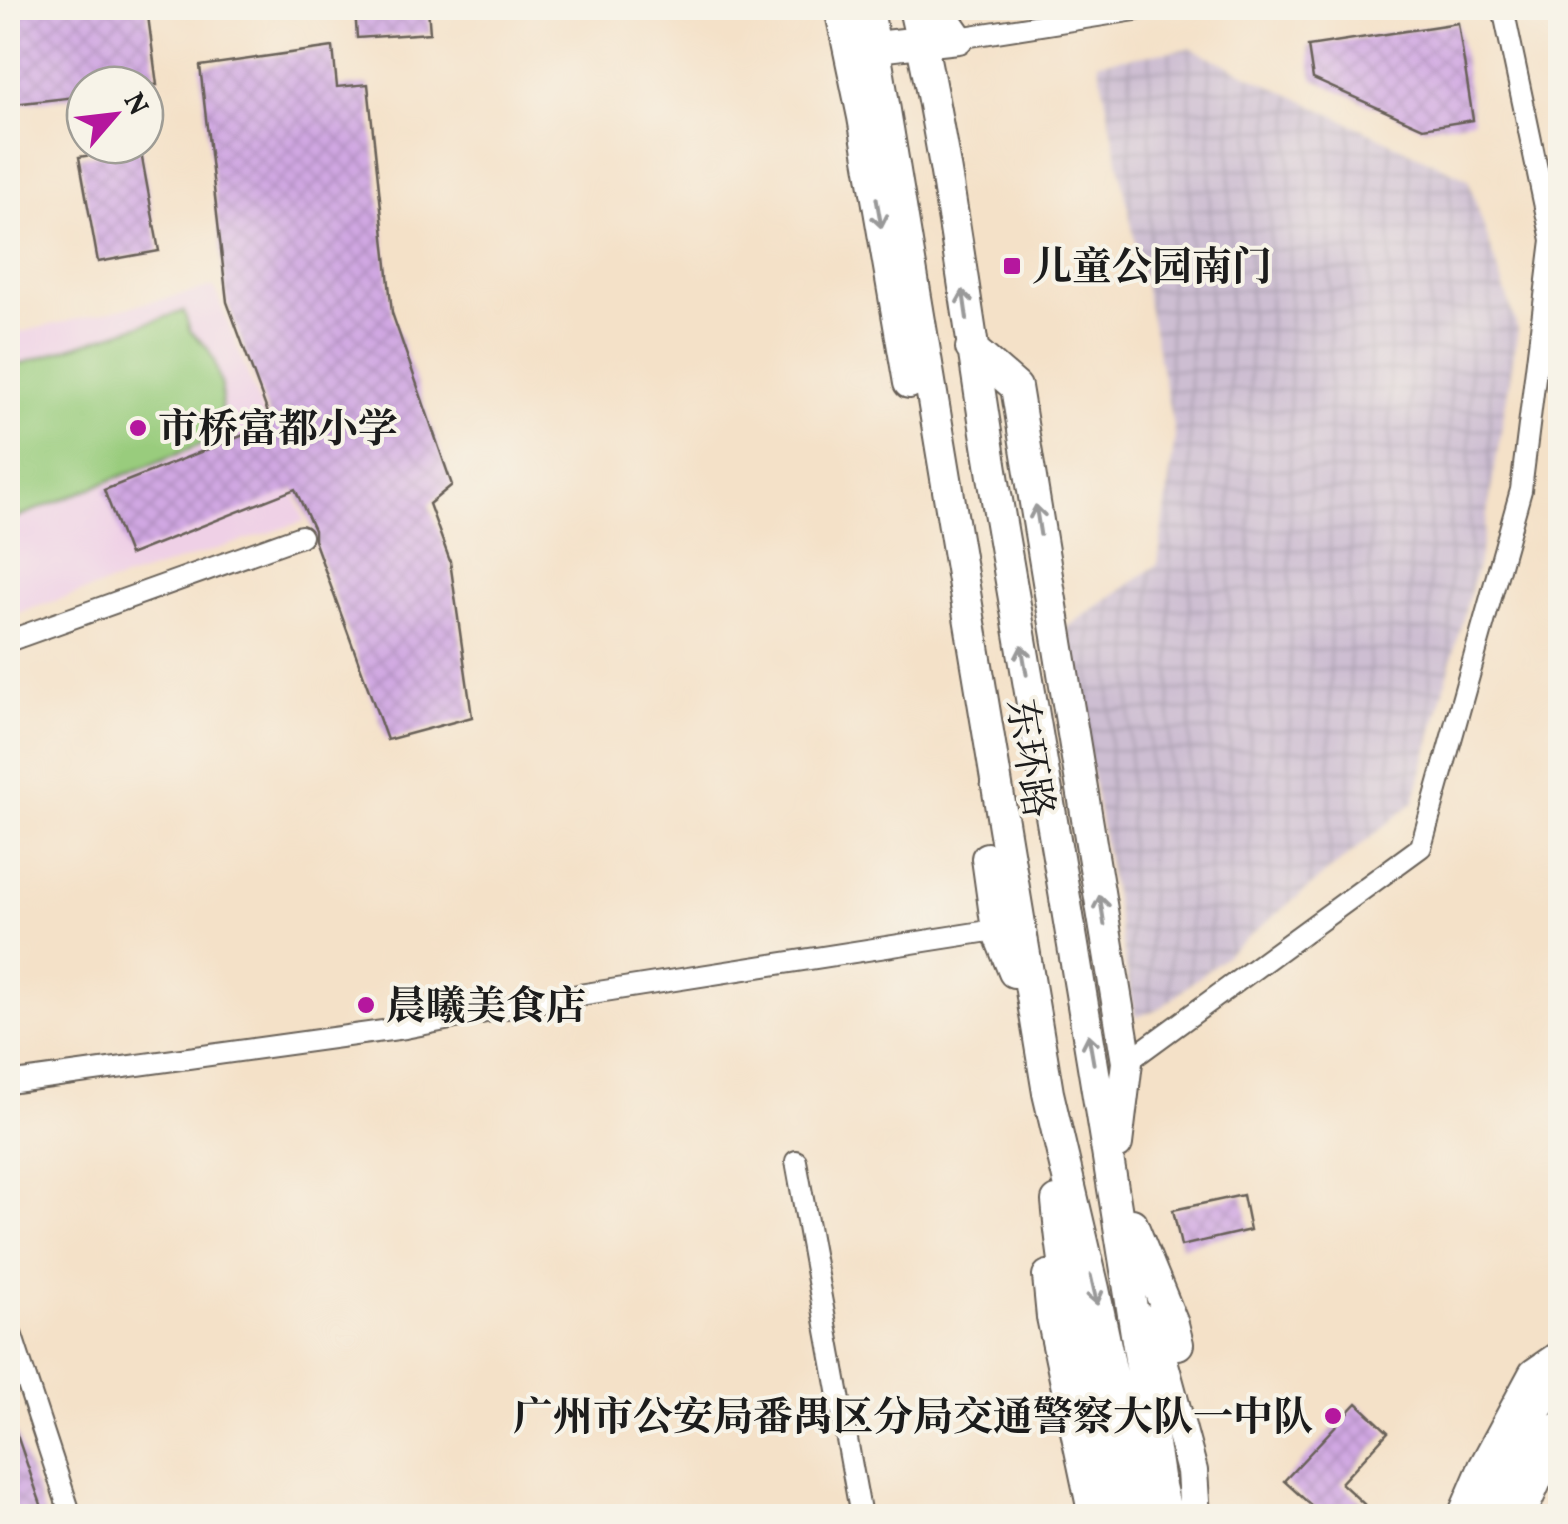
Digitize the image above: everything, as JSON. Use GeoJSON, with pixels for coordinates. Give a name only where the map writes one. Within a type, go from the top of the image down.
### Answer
{"type":"FeatureCollection","features":[{"type":"Feature","properties":{"kind":"main road"},"geometry":{"type":"LineString","coordinates":[[840,8],[863,117],[1008,928],[1006,957],[1033,1008],[1048,1093],[1142,1516]]}},
{"type":"Feature","properties":{"kind":"main road","name":"东环路"},"geometry":{"type":"LineString","coordinates":[[868,8],[898,181],[1008,928]]}},
{"type":"Feature","properties":{"kind":"main road","name":"东环路"},"geometry":{"type":"LineString","coordinates":[[914,8],[946,178],[1167,1516]]}},
{"type":"Feature","properties":{"kind":"main road"},"geometry":{"type":"LineString","coordinates":[[937,8],[958,38]]}},
{"type":"Feature","properties":{"kind":"main road"},"geometry":{"type":"LineString","coordinates":[[950,8],[958,38]]}},
{"type":"Feature","properties":{"kind":"main road"},"geometry":{"type":"LineString","coordinates":[[863,117],[876,47],[958,38]]}},
{"type":"Feature","properties":{"kind":"main road"},"geometry":{"type":"LineString","coordinates":[[898,181],[946,178]]}},
{"type":"Feature","properties":{"kind":"main road"},"geometry":{"type":"LineString","coordinates":[[972,348],[1016,387],[1126,1062],[1113,1180],[1192,1470],[1195,1516]]}},
{"type":"Feature","properties":{"kind":"main road"},"geometry":{"type":"LineString","coordinates":[[1048,1093],[1062,1255],[1118,1516]]}},
{"type":"Feature","properties":{"kind":"main road"},"geometry":{"type":"LineString","coordinates":[[1113,1180],[1174,1324],[1214,1516]]}},
{"type":"Feature","properties":{"kind":"main road"},"geometry":{"type":"LineString","coordinates":[[1056,1188],[1047,1244],[1052,1317],[1094,1516]]}},
{"type":"Feature","properties":{"kind":"main road"},"geometry":{"type":"LineString","coordinates":[[1463,1516],[1484,1467],[1534,1374],[1560,1356]]}},
{"type":"Feature","properties":{"kind":"main road"},"geometry":{"type":"LineString","coordinates":[[1488,1516],[1539,1404],[1560,1379]]}},
{"type":"Feature","properties":{"kind":"main road"},"geometry":{"type":"LineString","coordinates":[[1520,1516],[1555,1436]]}},
{"type":"Feature","properties":{"kind":"street"},"geometry":{"type":"LineString","coordinates":[[958,38],[1148,8]]}},
{"type":"Feature","properties":{"kind":"street"},"geometry":{"type":"LineString","coordinates":[[1126,1062],[1421,847],[1520,490],[1551,341],[1556,240],[1503,8]]}},
{"type":"Feature","properties":{"kind":"street"},"geometry":{"type":"LineString","coordinates":[[1538,8],[1560,14]]}},
{"type":"Feature","properties":{"kind":"street"},"geometry":{"type":"LineString","coordinates":[[8,641],[301,536]]}},
{"type":"Feature","properties":{"kind":"street"},"geometry":{"type":"LineString","coordinates":[[8,1083],[405,1028],[547,1000],[1008,928]]}},
{"type":"Feature","properties":{"kind":"street"},"geometry":{"type":"LineString","coordinates":[[796,1161],[862,1516]]}},
{"type":"Feature","properties":{"kind":"street"},"geometry":{"type":"LineString","coordinates":[[8,1324],[71,1516]]}},
{"type":"Feature","properties":{"kind":"shaded area"},"geometry":{"type":"Polygon","coordinates":[[[1191,48],[1468,179],[1518,330],[1481,551],[1414,802],[1161,1008],[1135,1017],[1066,628],[1158,564],[1175,436],[1098,62],[1191,48]]]}},
{"type":"Feature","properties":{"kind":"shaded area","name":"市桥富都小学"},"geometry":{"type":"Polygon","coordinates":[[[214,287],[305,521],[8,616],[8,335],[214,287]]]}},
{"type":"Feature","properties":{"kind":"green space"},"geometry":{"type":"Polygon","coordinates":[[[184,311],[190,331],[214,360],[222,387],[221,413],[203,444],[8,521],[8,368],[184,311]]]}},
{"type":"Feature","properties":{"kind":"building"},"geometry":{"type":"Polygon","coordinates":[[[147,8],[154,65],[65,65],[65,98],[13,104],[8,10],[147,8]]]}},
{"type":"Feature","properties":{"kind":"building"},"geometry":{"type":"Polygon","coordinates":[[[355,8],[428,8],[430,33],[357,38],[355,8]]]}},
{"type":"Feature","properties":{"kind":"building"},"geometry":{"type":"Polygon","coordinates":[[[1458,23],[1473,120],[1423,128],[1313,79],[1308,46],[1458,23]]]}},
{"type":"Feature","properties":{"kind":"building"},"geometry":{"type":"Polygon","coordinates":[[[333,47],[337,87],[368,84],[392,313],[452,485],[429,504],[450,561],[472,717],[387,740],[314,540],[314,530],[295,489],[129,555],[104,490],[272,424],[227,302],[200,66],[333,47]]]}},
{"type":"Feature","properties":{"kind":"building"},"geometry":{"type":"Polygon","coordinates":[[[80,165],[143,165],[159,251],[98,262],[80,165]]]}},
{"type":"Feature","properties":{"kind":"building"},"geometry":{"type":"Polygon","coordinates":[[[1243,1195],[1250,1230],[1181,1246],[1173,1210],[1243,1195]]]}},
{"type":"Feature","properties":{"kind":"building"},"geometry":{"type":"Polygon","coordinates":[[[1357,1403],[1388,1432],[1341,1483],[1377,1516],[1323,1516],[1284,1481],[1357,1403]]]}},
{"type":"Feature","properties":{"kind":"building"},"geometry":{"type":"Polygon","coordinates":[[[10,1415],[45,1516],[8,1516],[10,1415]]]}},
{"type":"Feature","properties":{"kind":"place","name":"儿童公园南门"},"geometry":{"type":"Point","coordinates":[1012,266]}},
{"type":"Feature","properties":{"kind":"place","name":"市桥富都小学"},"geometry":{"type":"Point","coordinates":[138,428]}},
{"type":"Feature","properties":{"kind":"place","name":"晨曦美食店"},"geometry":{"type":"Point","coordinates":[366,1005]}},
{"type":"Feature","properties":{"kind":"place","name":"广州市公安局番禺区分局交通警察大队一中队"},"geometry":{"type":"Point","coordinates":[1333,1416]}}]}
